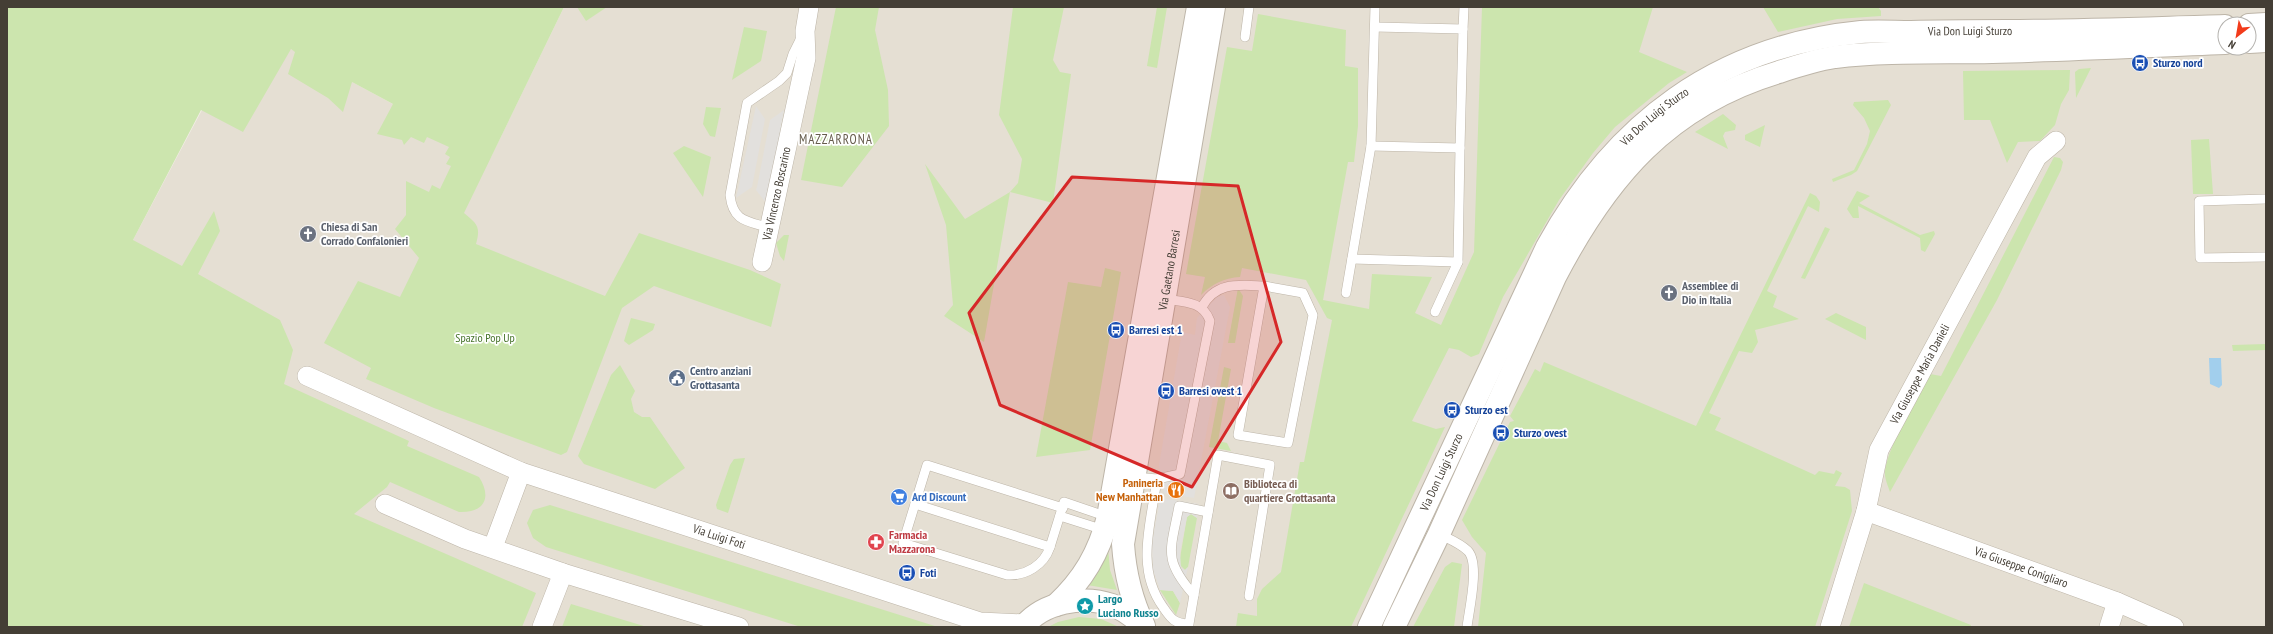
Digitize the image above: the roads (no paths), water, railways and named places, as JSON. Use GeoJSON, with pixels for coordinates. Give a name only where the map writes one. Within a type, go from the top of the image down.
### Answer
{"type":"FeatureCollection","features":[{"type":"Feature","properties":{"kind":"street","name":"Via Vincenzo Boscarino"},"geometry":{"type":"LineString","coordinates":[[762,262],[806,58],[805,31],[809,7]]}},
{"type":"Feature","properties":{"kind":"street","name":"Via Gaetano Barresi"},"geometry":{"type":"LineString","coordinates":[[1056,605],[1072,590],[1091,563],[1106,524],[1198,7]]}},
{"type":"Feature","properties":{"kind":"street","name":"Via Gaetano Barresi"},"geometry":{"type":"LineString","coordinates":[[1144,626],[1133,602],[1125,570],[1123,544],[1214,7]]}},
{"type":"Feature","properties":{"kind":"street","name":"Via Don Luigi Sturzo"},"geometry":{"type":"LineString","coordinates":[[1369,627],[1547,247],[1566,213],[1609,155],[1652,116],[1680,95],[1725,69],[1762,55],[1811,40],[1838,35],[1864,32],[2050,31],[2217,26]]}},
{"type":"Feature","properties":{"kind":"street","name":"Via Don Luigi Sturzo"},"geometry":{"type":"LineString","coordinates":[[1394,627],[1439,534],[1555,277],[1583,226],[1628,164],[1649,144],[1709,100],[1733,88],[1762,77],[1833,57],[1864,54],[2050,51],[2217,43]]}},
{"type":"Feature","properties":{"kind":"street","name":"Via Giuseppe Maria Danieli"},"geometry":{"type":"LineString","coordinates":[[1830,627],[1866,511],[1879,450],[2037,157],[2056,141]]}},
{"type":"Feature","properties":{"kind":"street","name":"Via Luigi Foti"},"geometry":{"type":"LineString","coordinates":[[307,376],[521,472],[980,622],[1024,626]]}},
{"type":"Feature","properties":{"kind":"street"},"geometry":{"type":"LineString","coordinates":[[493,547],[521,472]]}},
{"type":"Feature","properties":{"kind":"street"},"geometry":{"type":"LineString","coordinates":[[385,504],[465,539],[493,547],[695,620],[739,627]]}},
{"type":"Feature","properties":{"kind":"street","name":"Via Giuseppe Conigliaro"},"geometry":{"type":"LineString","coordinates":[[1866,511],[2117,602],[2174,627]]}},
{"type":"Feature","properties":{"kind":"street"},"geometry":{"type":"LineString","coordinates":[[542,627],[562,573]]}},
{"type":"Feature","properties":{"kind":"street"},"geometry":{"type":"LineString","coordinates":[[1024,626],[1040,613],[1056,605],[1074,601],[1087,601],[1112,605],[1129,614],[1144,626]]}},
{"type":"Feature","properties":{"kind":"street"},"geometry":{"type":"LineString","coordinates":[[2109,627],[2117,602]]}},
{"type":"Feature","properties":{"kind":"lane"},"geometry":{"type":"LineString","coordinates":[[1245,37],[1250,7]]}},
{"type":"Feature","properties":{"kind":"lane"},"geometry":{"type":"LineString","coordinates":[[1346,292],[1371,146],[1375,7]]}},
{"type":"Feature","properties":{"kind":"lane"},"geometry":{"type":"LineString","coordinates":[[1435,312],[1458,262],[1464,7]]}},
{"type":"Feature","properties":{"kind":"lane"},"geometry":{"type":"LineString","coordinates":[[1375,27],[1463,29]]}},
{"type":"Feature","properties":{"kind":"lane"},"geometry":{"type":"LineString","coordinates":[[770,228],[743,220],[735,214],[730,195],[746,103],[780,81],[787,72],[793,54],[805,31]]}},
{"type":"Feature","properties":{"kind":"lane"},"geometry":{"type":"LineString","coordinates":[[1371,146],[1460,148]]}},
{"type":"Feature","properties":{"kind":"lane"},"geometry":{"type":"LineString","coordinates":[[2266,199],[2199,200],[2200,258],[2266,257]]}},
{"type":"Feature","properties":{"kind":"lane"},"geometry":{"type":"LineString","coordinates":[[1352,259],[1458,262]]}},
{"type":"Feature","properties":{"kind":"lane"},"geometry":{"type":"LineString","coordinates":[[1202,307],[1208,296],[1218,289],[1238,284],[1264,286],[1303,293],[1314,315],[1288,443],[1238,435],[1264,286]]}},
{"type":"Feature","properties":{"kind":"lane"},"geometry":{"type":"LineString","coordinates":[[1134,477],[1157,479],[1180,474],[1210,321],[1207,312],[1202,307],[1165,299]]}},
{"type":"Feature","properties":{"kind":"lane"},"geometry":{"type":"LineString","coordinates":[[1157,479],[1146,550],[1150,581],[1158,601],[1172,620],[1178,624],[1189,624],[1218,455],[1270,465],[1249,596]]}},
{"type":"Feature","properties":{"kind":"lane"},"geometry":{"type":"LineString","coordinates":[[1106,524],[1061,512],[927,465],[903,543],[1007,575],[1015,575],[1025,573],[1043,561],[1050,547],[1061,512],[1064,502],[1106,524]]}},
{"type":"Feature","properties":{"kind":"lane"},"geometry":{"type":"LineString","coordinates":[[915,504],[1050,547]]}},
{"type":"Feature","properties":{"kind":"lane"},"geometry":{"type":"LineString","coordinates":[[1194,595],[1178,577],[1172,563],[1171,548],[1179,506],[1208,512]]}},
{"type":"Feature","properties":{"kind":"lane"},"geometry":{"type":"LineString","coordinates":[[1439,534],[1460,545],[1469,553],[1474,563],[1467,627]]}},
{"type":"Feature","properties":{"kind":"water"},"geometry":{"type":"Polygon","coordinates":[[[2209,358],[2221,358],[2222,385],[2219,388],[2210,384],[2209,358]]]}},
{"type":"Feature","properties":{"kind":"place","name":"Sturzo nord"},"geometry":{"type":"Point","coordinates":[2140,63]}},
{"type":"Feature","properties":{"kind":"place","name":"Chiesa di San Corrado Confalonieri"},"geometry":{"type":"Point","coordinates":[308,234]}},
{"type":"Feature","properties":{"kind":"place","name":"Assemblee di Dio in Italia"},"geometry":{"type":"Point","coordinates":[1669,293]}},
{"type":"Feature","properties":{"kind":"place","name":"Barresi est 1"},"geometry":{"type":"Point","coordinates":[1116,330]}},
{"type":"Feature","properties":{"kind":"place","name":"Centro anziani Grottasanta"},"geometry":{"type":"Point","coordinates":[677,378]}},
{"type":"Feature","properties":{"kind":"place","name":"Barresi ovest 1"},"geometry":{"type":"Point","coordinates":[1166,391]}},
{"type":"Feature","properties":{"kind":"place","name":"Sturzo est"},"geometry":{"type":"Point","coordinates":[1452,410]}},
{"type":"Feature","properties":{"kind":"place","name":"Sturzo ovest"},"geometry":{"type":"Point","coordinates":[1501,433]}},
{"type":"Feature","properties":{"kind":"place","name":"Panineria New Manhattan"},"geometry":{"type":"Point","coordinates":[1176,490]}},
{"type":"Feature","properties":{"kind":"place","name":"Biblioteca di quartiere Grottasanta"},"geometry":{"type":"Point","coordinates":[1231,491]}},
{"type":"Feature","properties":{"kind":"place","name":"Ard Discount"},"geometry":{"type":"Point","coordinates":[899,497]}},
{"type":"Feature","properties":{"kind":"place","name":"Farmacia Mazzarona"},"geometry":{"type":"Point","coordinates":[876,542]}},
{"type":"Feature","properties":{"kind":"place","name":"Foti"},"geometry":{"type":"Point","coordinates":[907,573]}},
{"type":"Feature","properties":{"kind":"place","name":"Largo Luciano Russo"},"geometry":{"type":"Point","coordinates":[1085,606]}},
{"type":"Feature","properties":{"kind":"district","name":"MAZZARRONA"},"geometry":{"type":"Point","coordinates":[836,139]}},
{"type":"Feature","properties":{"kind":"park label","name":"Spazio Pop Up"},"geometry":{"type":"Point","coordinates":[485,338]}}]}
